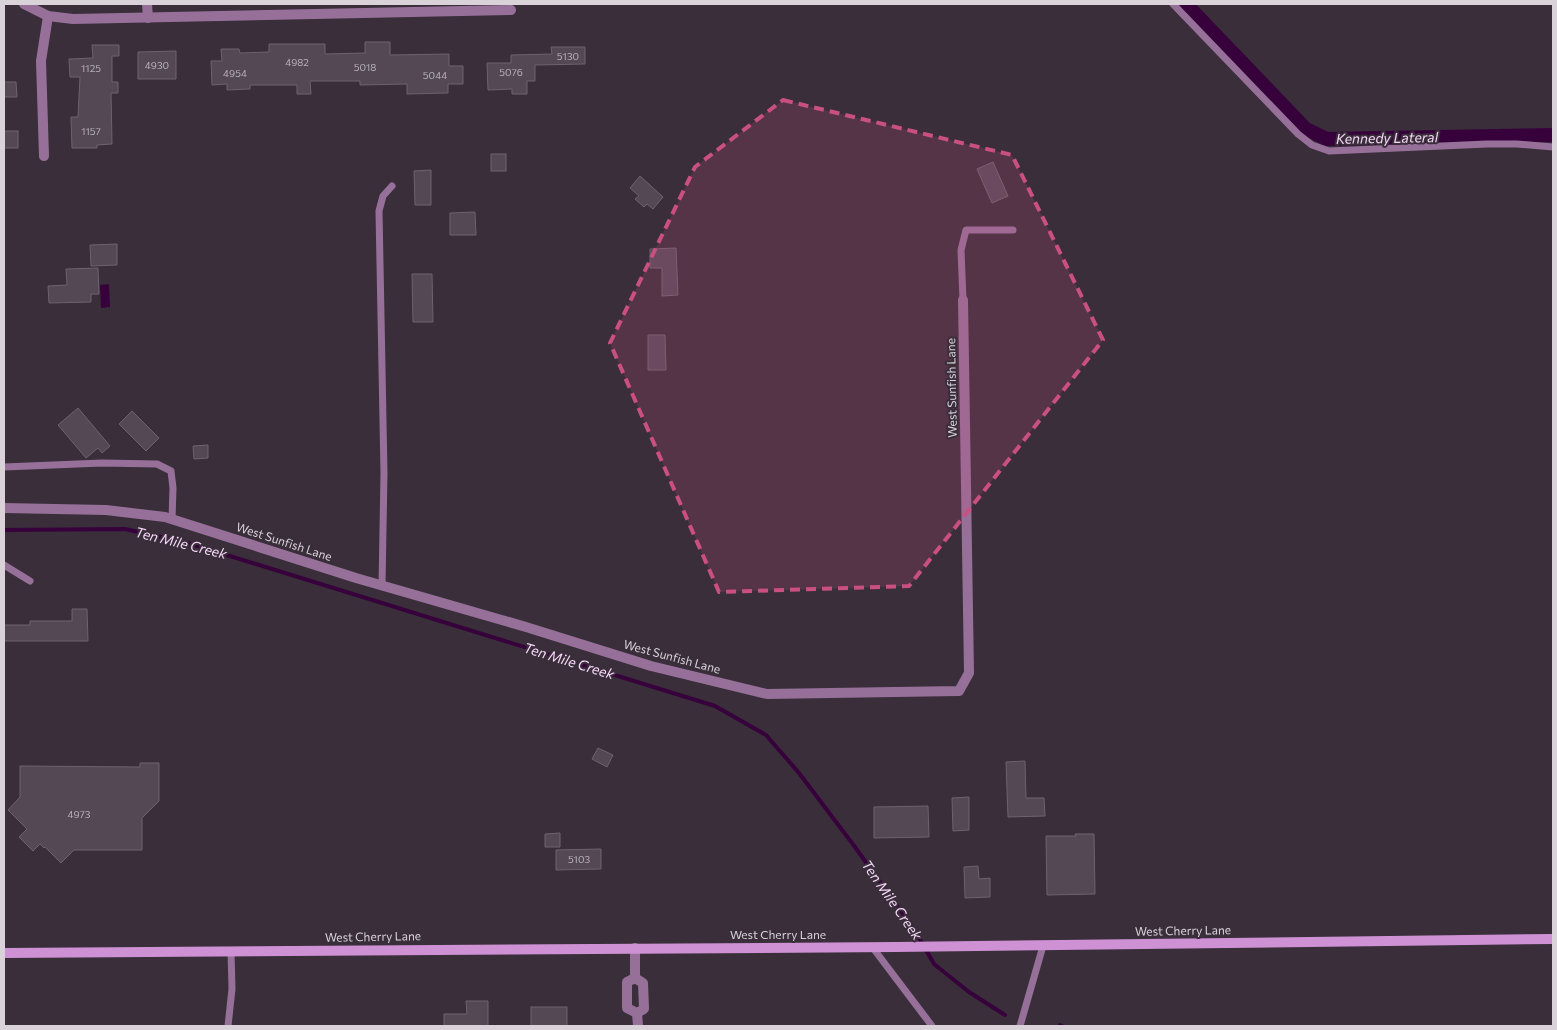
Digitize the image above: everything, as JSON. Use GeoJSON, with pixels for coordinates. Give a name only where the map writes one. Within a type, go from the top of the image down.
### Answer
{"type":"FeatureCollection","features":[{"type":"Feature","properties":{"kind":"main road","name":"West Cherry Lane"},"geometry":{"type":"LineString","coordinates":[[4,953],[873,948],[1553,939]]}},
{"type":"Feature","properties":{"kind":"street"},"geometry":{"type":"LineString","coordinates":[[24,4],[48,16],[73,19],[511,10]]}},
{"type":"Feature","properties":{"kind":"street"},"geometry":{"type":"LineString","coordinates":[[147,4],[148,18]]}},
{"type":"Feature","properties":{"kind":"street"},"geometry":{"type":"LineString","coordinates":[[44,156],[41,61],[48,16]]}},
{"type":"Feature","properties":{"kind":"street","name":"West Sunfish Lane"},"geometry":{"type":"LineString","coordinates":[[4,508],[106,510],[172,520],[382,586],[526,627],[651,666],[767,694],[959,691],[970,673],[963,300]]}},
{"type":"Feature","properties":{"kind":"street"},"geometry":{"type":"LineString","coordinates":[[635,948],[635,978]]}},
{"type":"Feature","properties":{"kind":"street"},"geometry":{"type":"LineString","coordinates":[[635,978],[643,983],[644,1009],[637,1013]]}},
{"type":"Feature","properties":{"kind":"street"},"geometry":{"type":"LineString","coordinates":[[635,978],[626,982],[627,1008],[637,1013]]}},
{"type":"Feature","properties":{"kind":"street"},"geometry":{"type":"LineString","coordinates":[[637,1013],[638,1026]]}},
{"type":"Feature","properties":{"kind":"lane"},"geometry":{"type":"LineString","coordinates":[[1173,4],[1298,134],[1320,149],[1348,151],[1517,144],[1553,147]]}},
{"type":"Feature","properties":{"kind":"lane"},"geometry":{"type":"LineString","coordinates":[[382,586],[384,473],[379,211],[383,196],[392,186]]}},
{"type":"Feature","properties":{"kind":"lane"},"geometry":{"type":"LineString","coordinates":[[963,300],[961,250],[966,230],[1013,230]]}},
{"type":"Feature","properties":{"kind":"lane"},"geometry":{"type":"LineString","coordinates":[[4,467],[102,463],[157,464],[170,471],[173,488],[172,520]]}},
{"type":"Feature","properties":{"kind":"lane"},"geometry":{"type":"LineString","coordinates":[[4,565],[30,581]]}},
{"type":"Feature","properties":{"kind":"lane"},"geometry":{"type":"LineString","coordinates":[[1020,1026],[1043,946]]}},
{"type":"Feature","properties":{"kind":"lane"},"geometry":{"type":"LineString","coordinates":[[873,948],[932,1026]]}},
{"type":"Feature","properties":{"kind":"lane"},"geometry":{"type":"LineString","coordinates":[[228,1026],[232,989],[231,951]]}},
{"type":"Feature","properties":{"kind":"highlighted area"},"geometry":{"type":"Polygon","coordinates":[[[783,100],[1012,155],[1103,340],[909,586],[719,592],[610,343],[695,167],[783,100]]]}},
{"type":"Feature","properties":{"kind":"shaded area"},"geometry":{"type":"Polygon","coordinates":[[[109,284],[110,307],[101,308],[100,285],[109,284]]]}},
{"type":"Feature","properties":{"kind":"building"},"geometry":{"type":"Polygon","coordinates":[[[365,42],[390,42],[390,55],[449,54],[449,66],[463,66],[463,84],[448,84],[448,93],[407,94],[407,84],[360,85],[360,81],[310,81],[311,94],[297,94],[297,85],[250,85],[250,89],[227,90],[227,84],[212,85],[211,61],[222,61],[221,49],[239,49],[240,53],[269,52],[269,44],[325,44],[325,54],[365,53],[365,42]]]}},
{"type":"Feature","properties":{"kind":"building"},"geometry":{"type":"Polygon","coordinates":[[[92,45],[119,45],[119,56],[112,56],[112,82],[118,82],[118,93],[111,93],[112,144],[97,145],[97,148],[72,148],[71,117],[78,117],[80,77],[70,77],[69,59],[93,58],[92,45]]]}},
{"type":"Feature","properties":{"kind":"building"},"geometry":{"type":"Polygon","coordinates":[[[551,47],[585,47],[585,64],[535,65],[535,81],[527,81],[527,94],[512,94],[512,89],[488,90],[487,63],[511,63],[511,55],[552,54],[551,47]]]}},
{"type":"Feature","properties":{"kind":"building"},"geometry":{"type":"Polygon","coordinates":[[[176,51],[176,79],[138,79],[138,52],[176,51]]]}},
{"type":"Feature","properties":{"kind":"building"},"geometry":{"type":"Polygon","coordinates":[[[4,82],[16,82],[17,97],[4,97],[4,82]]]}},
{"type":"Feature","properties":{"kind":"building"},"geometry":{"type":"Polygon","coordinates":[[[4,131],[18,131],[18,148],[4,148],[4,131]]]}},
{"type":"Feature","properties":{"kind":"building"},"geometry":{"type":"Polygon","coordinates":[[[491,154],[506,154],[506,171],[491,171],[491,154]]]}},
{"type":"Feature","properties":{"kind":"building"},"geometry":{"type":"Polygon","coordinates":[[[993,162],[1008,196],[992,203],[977,169],[993,162]]]}},
{"type":"Feature","properties":{"kind":"building"},"geometry":{"type":"Polygon","coordinates":[[[431,170],[431,205],[415,205],[414,171],[431,170]]]}},
{"type":"Feature","properties":{"kind":"building"},"geometry":{"type":"Polygon","coordinates":[[[640,176],[663,197],[653,209],[647,204],[644,207],[635,199],[639,196],[630,188],[640,176]]]}},
{"type":"Feature","properties":{"kind":"building"},"geometry":{"type":"Polygon","coordinates":[[[475,212],[476,235],[450,235],[450,213],[475,212]]]}},
{"type":"Feature","properties":{"kind":"building"},"geometry":{"type":"Polygon","coordinates":[[[117,244],[117,265],[91,266],[90,245],[117,244]]]}},
{"type":"Feature","properties":{"kind":"building"},"geometry":{"type":"Polygon","coordinates":[[[676,248],[678,295],[662,296],[662,268],[650,268],[650,249],[676,248]]]}},
{"type":"Feature","properties":{"kind":"building"},"geometry":{"type":"Polygon","coordinates":[[[98,268],[99,294],[91,294],[91,302],[49,303],[48,286],[67,285],[66,269],[98,268]]]}},
{"type":"Feature","properties":{"kind":"building"},"geometry":{"type":"Polygon","coordinates":[[[412,274],[432,274],[433,322],[413,322],[412,274]]]}},
{"type":"Feature","properties":{"kind":"building"},"geometry":{"type":"Polygon","coordinates":[[[648,335],[665,335],[666,370],[648,370],[648,335]]]}},
{"type":"Feature","properties":{"kind":"building"},"geometry":{"type":"Polygon","coordinates":[[[78,408],[110,446],[102,453],[98,448],[86,458],[58,425],[78,408]]]}},
{"type":"Feature","properties":{"kind":"building"},"geometry":{"type":"Polygon","coordinates":[[[132,411],[159,438],[146,451],[119,424],[132,411]]]}},
{"type":"Feature","properties":{"kind":"building"},"geometry":{"type":"Polygon","coordinates":[[[208,445],[208,458],[194,459],[193,446],[208,445]]]}},
{"type":"Feature","properties":{"kind":"building"},"geometry":{"type":"Polygon","coordinates":[[[72,609],[87,609],[88,641],[4,641],[4,625],[30,625],[30,621],[72,621],[72,609]]]}},
{"type":"Feature","properties":{"kind":"building"},"geometry":{"type":"Polygon","coordinates":[[[598,748],[613,755],[607,767],[592,759],[598,748]]]}},
{"type":"Feature","properties":{"kind":"building"},"geometry":{"type":"Polygon","coordinates":[[[1025,761],[1026,798],[1044,798],[1045,816],[1008,817],[1006,762],[1025,761]]]}},
{"type":"Feature","properties":{"kind":"building"},"geometry":{"type":"Polygon","coordinates":[[[140,763],[159,763],[159,801],[142,818],[142,850],[74,850],[61,863],[45,847],[40,844],[33,851],[19,837],[27,829],[8,810],[20,797],[20,766],[140,767],[140,763]]]}},
{"type":"Feature","properties":{"kind":"building"},"geometry":{"type":"Polygon","coordinates":[[[969,797],[969,830],[953,831],[952,798],[969,797]]]}},
{"type":"Feature","properties":{"kind":"building"},"geometry":{"type":"Polygon","coordinates":[[[928,806],[929,837],[874,838],[874,807],[928,806]]]}},
{"type":"Feature","properties":{"kind":"building"},"geometry":{"type":"Polygon","coordinates":[[[560,833],[560,847],[545,847],[545,834],[560,833]]]}},
{"type":"Feature","properties":{"kind":"building"},"geometry":{"type":"Polygon","coordinates":[[[1075,834],[1094,834],[1095,894],[1047,895],[1046,836],[1076,836],[1075,834]]]}},
{"type":"Feature","properties":{"kind":"building"},"geometry":{"type":"Polygon","coordinates":[[[601,849],[601,869],[556,870],[556,850],[601,849]]]}},
{"type":"Feature","properties":{"kind":"building"},"geometry":{"type":"Polygon","coordinates":[[[978,866],[979,879],[990,878],[990,897],[965,898],[964,867],[978,866]]]}},
{"type":"Feature","properties":{"kind":"building"},"geometry":{"type":"Polygon","coordinates":[[[466,1001],[488,1001],[488,1026],[444,1026],[444,1014],[467,1014],[466,1001]]]}},
{"type":"Feature","properties":{"kind":"building"},"geometry":{"type":"Polygon","coordinates":[[[531,1007],[567,1007],[567,1026],[531,1026],[531,1007]]]}},
{"type":"Feature","properties":{"kind":"waterway","name":"Kennedy Lateral"},"geometry":{"type":"LineString","coordinates":[[1186,4],[1306,129],[1327,139],[1553,135]]}},
{"type":"Feature","properties":{"kind":"waterway","name":"Ten Mile Creek"},"geometry":{"type":"LineString","coordinates":[[4,530],[125,529],[188,543],[715,706],[766,735],[799,773],[855,847],[914,929],[934,964],[969,992],[1005,1015]]}}]}
